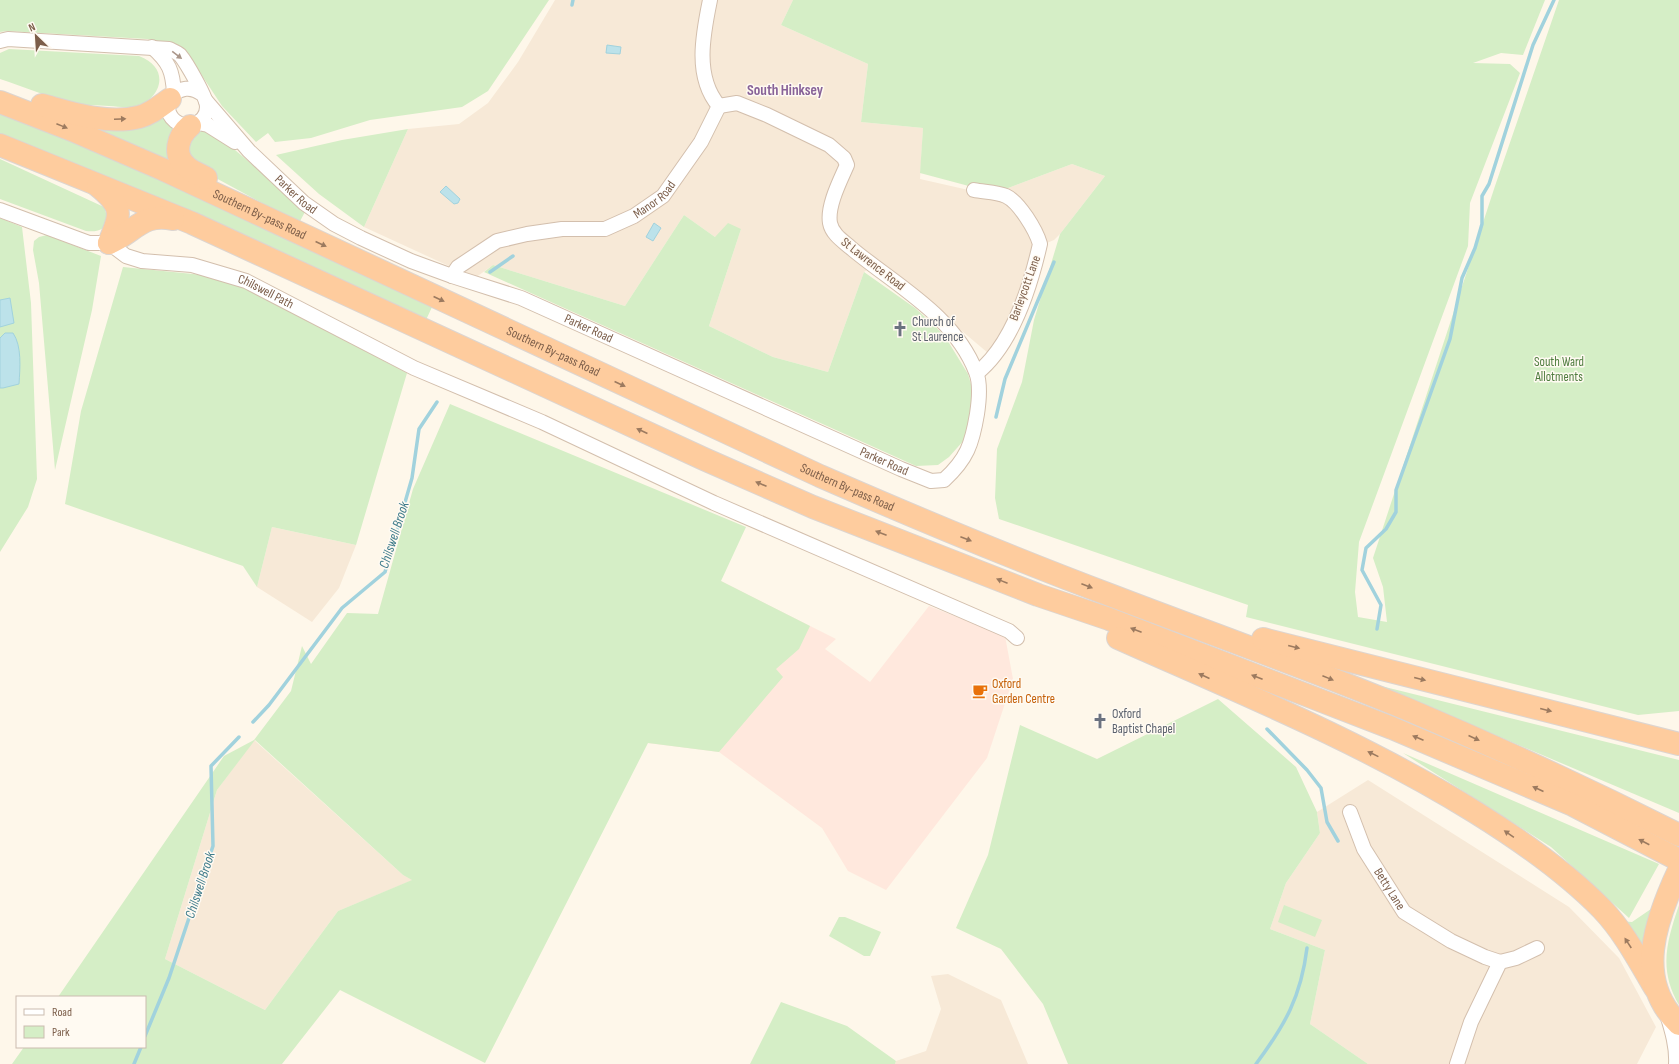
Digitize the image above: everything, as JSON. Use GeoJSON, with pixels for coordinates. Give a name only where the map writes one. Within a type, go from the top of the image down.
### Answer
{"type":"FeatureCollection","features":[{"type":"Feature","properties":{"kind":"highway"},"geometry":{"type":"LineString","coordinates":[[0,94],[75,114],[120,119],[138,117],[153,111],[172,96]]}},
{"type":"Feature","properties":{"kind":"highway","name":"Southern By-pass Road"},"geometry":{"type":"LineString","coordinates":[[0,102],[72,130],[162,169],[820,476],[930,524],[1108,595]]}},
{"type":"Feature","properties":{"kind":"highway"},"geometry":{"type":"LineString","coordinates":[[194,124],[182,132],[178,142],[181,160],[186,167],[225,188],[272,221]]}},
{"type":"Feature","properties":{"kind":"highway","name":"Southern By-pass Road"},"geometry":{"type":"LineString","coordinates":[[0,145],[192,223],[299,271],[704,460],[814,506],[1038,595]]}},
{"type":"Feature","properties":{"kind":"highway"},"geometry":{"type":"LineString","coordinates":[[94,182],[112,197],[118,211],[118,220],[110,243]]}},
{"type":"Feature","properties":{"kind":"highway"},"geometry":{"type":"LineString","coordinates":[[110,243],[121,238],[143,221],[152,218],[167,218],[192,223]]}},
{"type":"Feature","properties":{"kind":"highway"},"geometry":{"type":"LineString","coordinates":[[1038,595],[1109,619],[1399,731],[1566,802],[1679,860]]}},
{"type":"Feature","properties":{"kind":"highway"},"geometry":{"type":"LineString","coordinates":[[1038,595],[1104,631],[1378,756],[1436,788],[1508,832],[1577,884],[1603,910],[1624,936],[1674,1019]]}},
{"type":"Feature","properties":{"kind":"highway"},"geometry":{"type":"LineString","coordinates":[[1108,595],[1289,646],[1679,744]]}},
{"type":"Feature","properties":{"kind":"highway"},"geometry":{"type":"LineString","coordinates":[[1108,595],[1274,656],[1407,709],[1577,784],[1679,835]]}},
{"type":"Feature","properties":{"kind":"highway"},"geometry":{"type":"LineString","coordinates":[[1655,988],[1652,959],[1655,934],[1670,890],[1679,870]]}},
{"type":"Feature","properties":{"kind":"street"},"geometry":{"type":"LineString","coordinates":[[710,0],[706,22],[703,68],[708,92],[719,106]]}},
{"type":"Feature","properties":{"kind":"street","name":"Parker Road"},"geometry":{"type":"LineString","coordinates":[[0,41],[8,39],[169,49],[178,54],[190,71],[204,97],[249,151],[304,202],[334,224],[411,261],[521,298],[901,469],[931,481],[944,480]]}},
{"type":"Feature","properties":{"kind":"street"},"geometry":{"type":"LineString","coordinates":[[152,47],[163,57],[170,68],[174,79],[169,110],[174,120],[184,125],[194,124],[206,112],[204,97],[190,88],[184,88],[172,96]]}},
{"type":"Feature","properties":{"kind":"street","name":"St Lawrence Road"},"geometry":{"type":"LineString","coordinates":[[719,106],[737,103],[743,105],[829,145],[844,158],[847,165],[833,199],[830,223],[834,233],[866,261],[909,291],[941,321],[962,345],[977,373],[979,400],[972,436],[964,460],[944,480]]}},
{"type":"Feature","properties":{"kind":"street","name":"Manor Road"},"geometry":{"type":"LineString","coordinates":[[452,276],[458,266],[497,241],[527,234],[562,229],[605,229],[634,216],[663,196],[701,142],[719,106]]}},
{"type":"Feature","properties":{"kind":"street","name":"Parker Road"},"geometry":{"type":"LineString","coordinates":[[194,124],[212,127],[249,151]]}},
{"type":"Feature","properties":{"kind":"street","name":"Barleycott Lane"},"geometry":{"type":"LineString","coordinates":[[974,190],[1006,196],[1024,213],[1040,244],[1025,294],[1004,342],[990,363],[977,373]]}},
{"type":"Feature","properties":{"kind":"street"},"geometry":{"type":"LineString","coordinates":[[0,210],[89,243],[110,243]]}},
{"type":"Feature","properties":{"kind":"street","name":"Chilswell Path"},"geometry":{"type":"LineString","coordinates":[[110,243],[126,256],[142,261],[192,265],[246,281],[414,368],[542,422],[714,503],[1009,631],[1016,638]]}},
{"type":"Feature","properties":{"kind":"street","name":"Betty Lane"},"geometry":{"type":"LineString","coordinates":[[1350,812],[1364,849],[1404,912],[1451,941],[1500,962]]}},
{"type":"Feature","properties":{"kind":"street"},"geometry":{"type":"LineString","coordinates":[[1457,1064],[1471,1022],[1500,962],[1516,958],[1537,948]]}},
{"type":"Feature","properties":{"kind":"street"},"geometry":{"type":"LineString","coordinates":[[1674,1019],[1679,1055],[1678,1064]]}},
{"type":"Feature","properties":{"kind":"shaded area"},"geometry":{"type":"Polygon","coordinates":[[[555,0],[793,0],[781,25],[868,64],[861,122],[923,128],[920,179],[995,196],[995,193],[1072,164],[1105,176],[1060,234],[1054,240],[1037,247],[1011,320],[988,353],[911,288],[875,264],[864,272],[828,372],[773,357],[709,326],[741,229],[715,237],[684,215],[625,306],[493,265],[475,278],[364,227],[408,129],[459,124],[488,103],[518,62],[555,0]]]}},
{"type":"Feature","properties":{"kind":"shaded area"},"geometry":{"type":"Polygon","coordinates":[[[272,527],[356,545],[339,588],[312,622],[257,587],[272,527]]]}},
{"type":"Feature","properties":{"kind":"shaded area","name":"Oxford Garden Centre"},"geometry":{"type":"Polygon","coordinates":[[[721,581],[836,639],[825,649],[870,682],[929,606],[1005,636],[1013,679],[987,758],[886,890],[848,871],[822,828],[719,752],[648,743],[721,581]]]}},
{"type":"Feature","properties":{"kind":"shaded area"},"geometry":{"type":"Polygon","coordinates":[[[254,740],[403,875],[413,880],[338,911],[265,1010],[165,959],[217,790],[254,740]]]}},
{"type":"Feature","properties":{"kind":"shaded area"},"geometry":{"type":"Polygon","coordinates":[[[1368,780],[1569,907],[1619,958],[1656,1027],[1637,1064],[1368,1064],[1310,1024],[1325,950],[1270,929],[1286,883],[1320,833],[1317,812],[1368,780]]]}},
{"type":"Feature","properties":{"kind":"shaded area"},"geometry":{"type":"Polygon","coordinates":[[[948,974],[1001,1000],[1028,1064],[895,1064],[896,1061],[926,1051],[941,1009],[931,976],[948,974]]]}},
{"type":"Feature","properties":{"kind":"green space"},"geometry":{"type":"Polygon","coordinates":[[[0,0],[549,0],[488,91],[462,107],[370,120],[311,138],[275,142],[268,133],[256,142],[222,106],[189,56],[170,44],[147,39],[7,31],[0,32],[0,0]]]}},
{"type":"Feature","properties":{"kind":"green space","name":"South Ward Allotments"},"geometry":{"type":"Polygon","coordinates":[[[793,0],[1545,0],[1523,55],[1501,53],[1473,63],[1510,64],[1520,73],[1470,203],[1468,246],[1359,542],[1355,592],[1358,617],[1387,622],[1383,587],[1373,558],[1495,186],[1559,0],[1679,0],[1679,711],[1638,715],[1246,617],[1248,605],[999,519],[995,498],[997,449],[1022,382],[1034,320],[1060,234],[1105,176],[1072,164],[995,193],[920,173],[923,128],[861,122],[868,64],[781,25],[793,0]]]}},
{"type":"Feature","properties":{"kind":"green space"},"geometry":{"type":"Polygon","coordinates":[[[9,49],[139,56],[150,62],[156,69],[159,77],[159,85],[149,100],[131,107],[77,104],[45,95],[0,79],[0,53],[9,49]]]}},
{"type":"Feature","properties":{"kind":"green space"},"geometry":{"type":"Polygon","coordinates":[[[0,111],[158,178],[432,307],[426,320],[0,136],[0,111]]]}},
{"type":"Feature","properties":{"kind":"green space"},"geometry":{"type":"Polygon","coordinates":[[[163,112],[175,128],[167,149],[169,160],[167,163],[77,120],[163,112]]]}},
{"type":"Feature","properties":{"kind":"green space"},"geometry":{"type":"Polygon","coordinates":[[[408,129],[364,227],[319,194],[276,155],[342,140],[408,129]]]}},
{"type":"Feature","properties":{"kind":"green space"},"geometry":{"type":"Polygon","coordinates":[[[198,131],[206,131],[222,139],[306,210],[299,223],[190,164],[186,142],[198,131]]]}},
{"type":"Feature","properties":{"kind":"green space"},"geometry":{"type":"Polygon","coordinates":[[[0,159],[104,207],[107,218],[105,226],[102,229],[86,231],[0,199],[0,159]]]}},
{"type":"Feature","properties":{"kind":"green space"},"geometry":{"type":"Polygon","coordinates":[[[684,215],[715,237],[728,223],[741,229],[709,326],[773,357],[828,372],[864,272],[915,308],[946,338],[968,374],[975,398],[965,439],[949,457],[938,465],[916,466],[484,272],[493,265],[625,306],[684,215]]]}},
{"type":"Feature","properties":{"kind":"green space"},"geometry":{"type":"Polygon","coordinates":[[[0,218],[22,227],[31,303],[37,479],[28,507],[0,552],[0,218]]]}},
{"type":"Feature","properties":{"kind":"green space"},"geometry":{"type":"Polygon","coordinates":[[[47,235],[101,256],[92,310],[55,470],[39,283],[33,250],[34,241],[39,237],[47,235]]]}},
{"type":"Feature","properties":{"kind":"green space"},"geometry":{"type":"Polygon","coordinates":[[[123,267],[203,275],[234,282],[407,373],[356,545],[272,527],[257,587],[243,566],[65,504],[81,411],[123,267]]]}},
{"type":"Feature","properties":{"kind":"green space"},"geometry":{"type":"Polygon","coordinates":[[[450,404],[746,527],[721,581],[810,626],[799,649],[776,669],[783,677],[719,752],[648,743],[485,1063],[340,990],[282,1064],[12,1064],[23,1048],[146,1048],[146,996],[59,996],[224,756],[254,740],[291,691],[302,646],[311,664],[347,613],[378,614],[413,489],[450,404]],[[255,740],[217,790],[165,959],[265,1010],[338,911],[412,880],[403,875],[255,740]]]}},
{"type":"Feature","properties":{"kind":"green space"},"geometry":{"type":"Polygon","coordinates":[[[1377,685],[1679,760],[1679,813],[1377,685]]]}},
{"type":"Feature","properties":{"kind":"green space"},"geometry":{"type":"Polygon","coordinates":[[[1218,699],[1296,767],[1317,812],[1320,833],[1286,883],[1270,929],[1325,950],[1310,1024],[1368,1064],[1068,1064],[1043,1004],[1001,949],[956,928],[988,855],[1020,725],[1097,759],[1218,699]]]}},
{"type":"Feature","properties":{"kind":"green space"},"geometry":{"type":"Polygon","coordinates":[[[1403,753],[1659,864],[1629,918],[1551,847],[1403,753]]]}},
{"type":"Feature","properties":{"kind":"green space"},"geometry":{"type":"Polygon","coordinates":[[[1284,905],[1322,920],[1315,937],[1278,922],[1284,905]]]}},
{"type":"Feature","properties":{"kind":"green space"},"geometry":{"type":"Polygon","coordinates":[[[1679,905],[1679,1005],[1672,992],[1668,979],[1667,955],[1668,943],[1679,905]]]}},
{"type":"Feature","properties":{"kind":"green space"},"geometry":{"type":"Polygon","coordinates":[[[1651,909],[1647,927],[1647,957],[1620,921],[1632,922],[1651,909]]]}},
{"type":"Feature","properties":{"kind":"green space"},"geometry":{"type":"Polygon","coordinates":[[[839,917],[845,917],[881,932],[870,956],[864,956],[829,936],[839,917]]]}},
{"type":"Feature","properties":{"kind":"green space"},"geometry":{"type":"Polygon","coordinates":[[[781,1002],[847,1026],[896,1061],[895,1064],[750,1064],[781,1002]]]}},
{"type":"Feature","properties":{"kind":"water"},"geometry":{"type":"Polygon","coordinates":[[[607,45],[621,47],[620,54],[606,53],[607,45]]]}},
{"type":"Feature","properties":{"kind":"water"},"geometry":{"type":"Polygon","coordinates":[[[446,186],[460,199],[458,203],[454,204],[440,192],[446,186]]]}},
{"type":"Feature","properties":{"kind":"water"},"geometry":{"type":"Polygon","coordinates":[[[654,223],[661,228],[653,241],[646,237],[654,223]]]}},
{"type":"Feature","properties":{"kind":"water"},"geometry":{"type":"Polygon","coordinates":[[[10,298],[14,323],[0,327],[0,300],[10,298]]]}},
{"type":"Feature","properties":{"kind":"water"},"geometry":{"type":"Polygon","coordinates":[[[5,333],[13,333],[18,344],[20,357],[19,384],[0,388],[0,338],[5,333]]]}},
{"type":"Feature","properties":{"kind":"waterway","name":"Chilswell Brook"},"geometry":{"type":"LineString","coordinates":[[572,5],[573,0]]}},
{"type":"Feature","properties":{"kind":"waterway"},"geometry":{"type":"LineString","coordinates":[[1377,629],[1381,605],[1362,570],[1366,548],[1386,529],[1396,512],[1396,490],[1450,339],[1462,278],[1475,248],[1482,224],[1482,196],[1489,184],[1533,45],[1554,0]]}},
{"type":"Feature","properties":{"kind":"waterway","name":"Chilswell Brook"},"geometry":{"type":"LineString","coordinates":[[490,272],[513,256]]}},
{"type":"Feature","properties":{"kind":"waterway"},"geometry":{"type":"LineString","coordinates":[[996,417],[1005,379],[1054,262]]}},
{"type":"Feature","properties":{"kind":"waterway","name":"Chilswell Brook"},"geometry":{"type":"LineString","coordinates":[[253,722],[269,705],[342,608],[385,572],[412,478],[419,429],[437,402]]}},
{"type":"Feature","properties":{"kind":"waterway"},"geometry":{"type":"LineString","coordinates":[[1267,729],[1307,770],[1321,788],[1327,822],[1338,841]]}},
{"type":"Feature","properties":{"kind":"waterway","name":"Chilswell Brook"},"geometry":{"type":"LineString","coordinates":[[146,1034],[169,978],[213,846],[211,766],[239,737]]}},
{"type":"Feature","properties":{"kind":"waterway"},"geometry":{"type":"LineString","coordinates":[[1256,1064],[1290,1010],[1301,981],[1307,948]]}},
{"type":"Feature","properties":{"kind":"waterway","name":"Chilswell Brook"},"geometry":{"type":"LineString","coordinates":[[134,1064],[141,1048]]}},
{"type":"Feature","properties":{"kind":"place","name":"Church of St Laurence"},"geometry":{"type":"Point","coordinates":[900,329]}},
{"type":"Feature","properties":{"kind":"place","name":"Oxford Garden Centre"},"geometry":{"type":"Point","coordinates":[980,691]}},
{"type":"Feature","properties":{"kind":"place","name":"Oxford Baptist Chapel"},"geometry":{"type":"Point","coordinates":[1100,721]}},
{"type":"Feature","properties":{"kind":"district","name":"South Hinksey"},"geometry":{"type":"Point","coordinates":[785,90]}}]}
